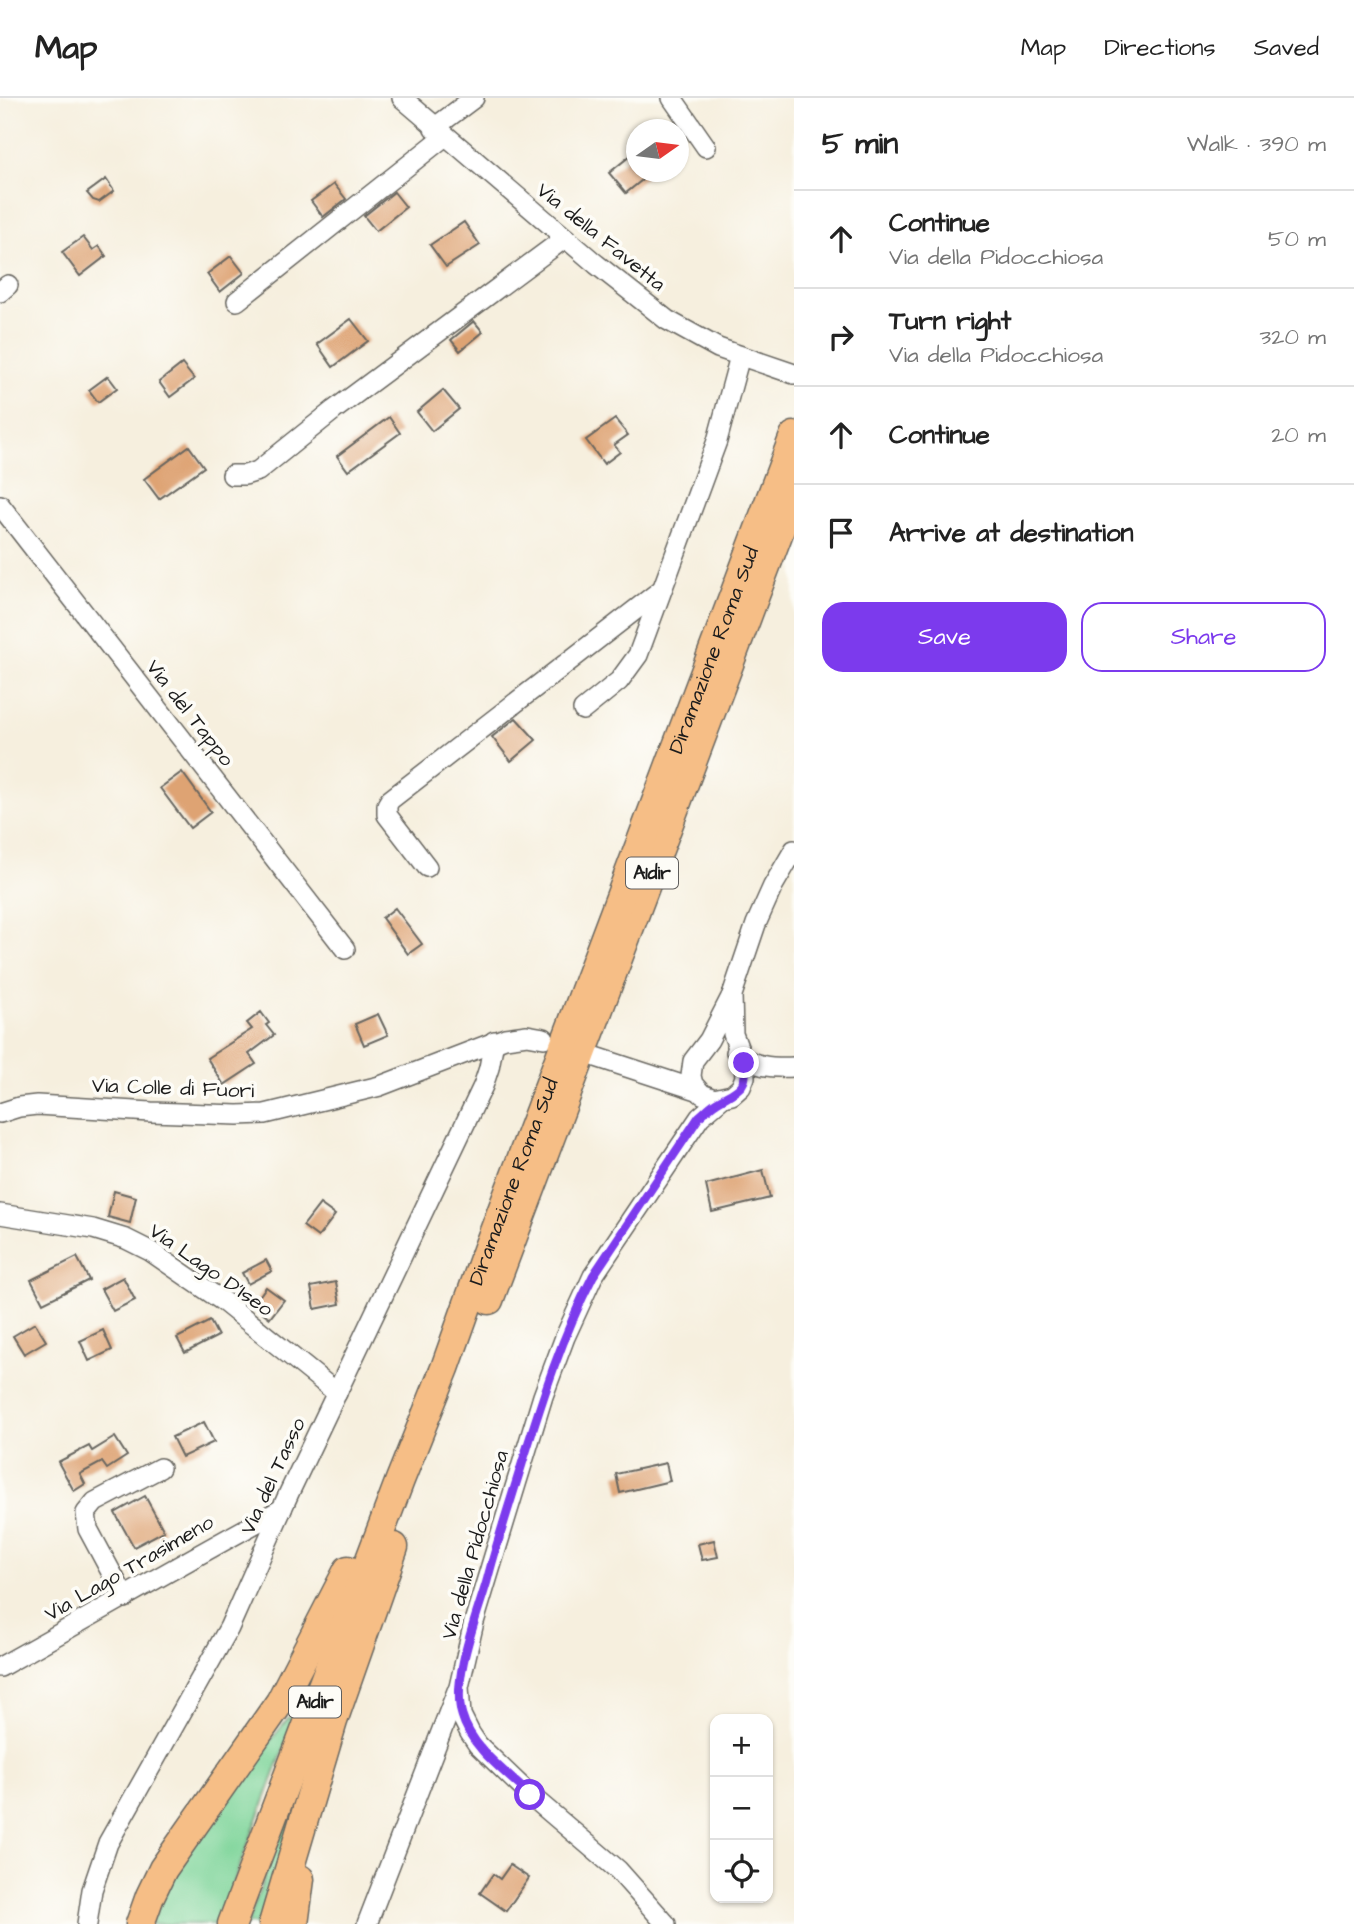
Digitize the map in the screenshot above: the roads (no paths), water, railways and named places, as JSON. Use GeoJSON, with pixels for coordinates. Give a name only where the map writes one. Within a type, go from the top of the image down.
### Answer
{"type":"FeatureCollection","features":[{"type":"Feature","properties":{"kind":"highway","name":"Diramazione Roma Sud"},"geometry":{"type":"LineString","coordinates":[[232,1924],[445,1368],[794,436]]}},
{"type":"Feature","properties":{"kind":"highway","name":"Diramazione Roma Sud"},"geometry":{"type":"LineString","coordinates":[[320,1766],[347,1677],[418,1480],[517,1227],[794,492]]}},
{"type":"Feature","properties":{"kind":"highway"},"geometry":{"type":"LineString","coordinates":[[140,1924],[163,1869],[271,1718],[290,1686],[367,1533],[400,1480]]}},
{"type":"Feature","properties":{"kind":"highway"},"geometry":{"type":"LineString","coordinates":[[294,1924],[306,1835],[320,1766]]}},
{"type":"Feature","properties":{"kind":"highway","name":"A1dir"},"geometry":{"type":"LineString","coordinates":[[272,1924],[320,1766]]}},
{"type":"Feature","properties":{"kind":"street"},"geometry":{"type":"LineString","coordinates":[[237,301],[439,132],[474,98]]}},
{"type":"Feature","properties":{"kind":"street"},"geometry":{"type":"LineString","coordinates":[[672,98],[706,148]]}},
{"type":"Feature","properties":{"kind":"street","name":"Via della Favetta"},"geometry":{"type":"LineString","coordinates":[[404,99],[439,132],[667,320],[709,344],[794,374]]}},
{"type":"Feature","properties":{"kind":"street"},"geometry":{"type":"LineString","coordinates":[[232,475],[258,471],[334,410],[565,237]]}},
{"type":"Feature","properties":{"kind":"street"},"geometry":{"type":"LineString","coordinates":[[583,710],[619,681],[638,655],[717,441],[740,356]]}},
{"type":"Feature","properties":{"kind":"street","name":"Via del Tappo"},"geometry":{"type":"LineString","coordinates":[[0,505],[345,949]]}},
{"type":"Feature","properties":{"kind":"street"},"geometry":{"type":"LineString","coordinates":[[427,867],[387,815],[385,810],[390,800],[661,590]]}},
{"type":"Feature","properties":{"kind":"street"},"geometry":{"type":"LineString","coordinates":[[697,1090],[691,1076],[696,1056],[709,1040],[732,995],[756,924],[773,886],[794,850]]}},
{"type":"Feature","properties":{"kind":"street"},"geometry":{"type":"LineString","coordinates":[[596,1057],[697,1090],[710,1098],[721,1099],[737,1092],[743,1082],[745,1068],[733,1034],[732,995]]}},
{"type":"Feature","properties":{"kind":"street","name":"Via Colle di Fuori"},"geometry":{"type":"LineString","coordinates":[[0,1113],[37,1105],[164,1113],[265,1114],[380,1086],[494,1041],[520,1035],[544,1038]]}},
{"type":"Feature","properties":{"kind":"street","name":"Via del Tasso"},"geometry":{"type":"LineString","coordinates":[[87,1924],[93,1884],[108,1843],[229,1628],[282,1509],[483,1086],[494,1041]]}},
{"type":"Feature","properties":{"kind":"street"},"geometry":{"type":"LineString","coordinates":[[653,1076],[675,1073],[713,1045],[734,1050],[752,1063],[784,1067]]}},
{"type":"Feature","properties":{"kind":"street"},"geometry":{"type":"LineString","coordinates":[[743,1082],[784,1067]]}},
{"type":"Feature","properties":{"kind":"street","name":"Via della Pidocchiosa"},"geometry":{"type":"LineString","coordinates":[[689,1133],[699,1109],[697,1090]]}},
{"type":"Feature","properties":{"kind":"street","name":"Via della Pidocchiosa"},"geometry":{"type":"LineString","coordinates":[[666,1924],[618,1870],[530,1795],[478,1745],[461,1714],[459,1687],[474,1622],[498,1542],[543,1396],[565,1337],[593,1276],[689,1133],[705,1111],[721,1099]]}},
{"type":"Feature","properties":{"kind":"street","name":"Via Lago D'Iseo"},"geometry":{"type":"LineString","coordinates":[[0,1214],[93,1229],[126,1239],[150,1251],[224,1302],[337,1393]]}},
{"type":"Feature","properties":{"kind":"street"},"geometry":{"type":"LineString","coordinates":[[125,1598],[88,1529],[86,1513],[95,1502],[160,1468]]}},
{"type":"Feature","properties":{"kind":"street","name":"Via Lago Trasimeno"},"geometry":{"type":"LineString","coordinates":[[0,1667],[125,1598],[190,1558],[282,1509]]}},
{"type":"Feature","properties":{"kind":"street"},"geometry":{"type":"LineString","coordinates":[[367,1924],[459,1687]]}}]}
